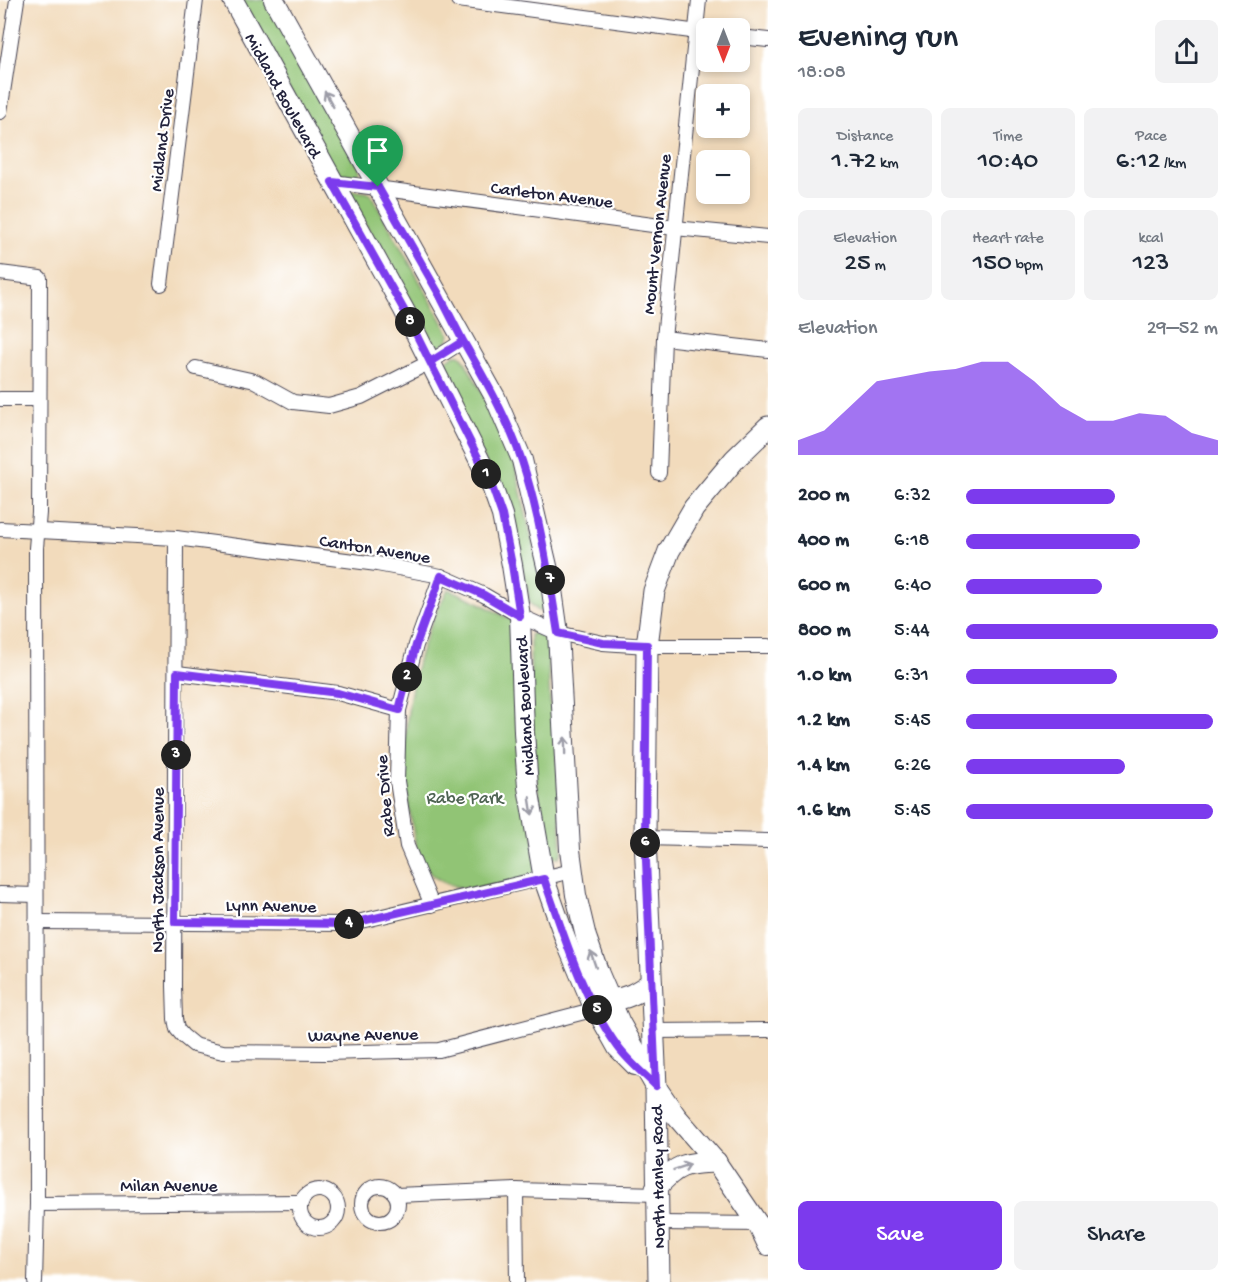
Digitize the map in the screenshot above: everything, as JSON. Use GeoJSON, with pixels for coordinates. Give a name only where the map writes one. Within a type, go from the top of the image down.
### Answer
{"type":"FeatureCollection","features":[{"type":"Feature","properties":{"kind":"main road","name":"Midland Boulevard"},"geometry":{"type":"LineString","coordinates":[[233,0],[404,310],[494,492],[502,515],[520,616],[528,787],[544,879],[566,941],[603,1004],[620,1023],[676,1116],[716,1162],[763,1224],[768,1245]]}},
{"type":"Feature","properties":{"kind":"main road","name":"Midland Boulevard"},"geometry":{"type":"LineString","coordinates":[[274,0],[495,397],[522,460],[551,583],[558,633],[564,718],[566,805],[572,871],[603,1004]]}},
{"type":"Feature","properties":{"kind":"main road","name":"North Hanley Road"},"geometry":{"type":"LineString","coordinates":[[659,1282],[656,1086],[645,838],[647,645],[654,591],[669,551],[694,508],[735,459],[768,427]]}},
{"type":"Feature","properties":{"kind":"main road"},"geometry":{"type":"LineString","coordinates":[[603,1004],[629,996],[651,983]]}},
{"type":"Feature","properties":{"kind":"main road"},"geometry":{"type":"LineString","coordinates":[[656,1191],[670,1172],[678,1168],[696,1163],[716,1162]]}},
{"type":"Feature","properties":{"kind":"street"},"geometry":{"type":"LineString","coordinates":[[0,112],[16,0]]}},
{"type":"Feature","properties":{"kind":"street","name":"Midland Drive"},"geometry":{"type":"LineString","coordinates":[[161,284],[196,0]]}},
{"type":"Feature","properties":{"kind":"street"},"geometry":{"type":"LineString","coordinates":[[458,0],[696,31]]}},
{"type":"Feature","properties":{"kind":"street","name":"Mount Vernon Avenue"},"geometry":{"type":"LineString","coordinates":[[699,0],[700,18]]}},
{"type":"Feature","properties":{"kind":"street"},"geometry":{"type":"LineString","coordinates":[[750,38],[768,40]]}},
{"type":"Feature","properties":{"kind":"street","name":"Mount Vernon Avenue"},"geometry":{"type":"LineString","coordinates":[[659,473],[664,338],[675,228],[696,70]]}},
{"type":"Feature","properties":{"kind":"street","name":"Carleton Avenue"},"geometry":{"type":"LineString","coordinates":[[332,182],[675,228],[768,237]]}},
{"type":"Feature","properties":{"kind":"street"},"geometry":{"type":"LineString","coordinates":[[0,273],[40,278],[35,1282]]}},
{"type":"Feature","properties":{"kind":"street"},"geometry":{"type":"LineString","coordinates":[[664,338],[768,350]]}},
{"type":"Feature","properties":{"kind":"street"},"geometry":{"type":"LineString","coordinates":[[196,368],[255,381],[293,402],[329,406],[361,397],[430,362],[463,341]]}},
{"type":"Feature","properties":{"kind":"street"},"geometry":{"type":"LineString","coordinates":[[0,399],[38,399]]}},
{"type":"Feature","properties":{"kind":"street","name":"Canton Avenue"},"geometry":{"type":"LineString","coordinates":[[0,529],[176,538],[377,564],[441,576],[558,633],[603,643],[768,646]]}},
{"type":"Feature","properties":{"kind":"street","name":"North Jackson Avenue"},"geometry":{"type":"LineString","coordinates":[[174,986],[176,538]]}},
{"type":"Feature","properties":{"kind":"street","name":"Rabe Drive"},"geometry":{"type":"LineString","coordinates":[[432,906],[407,846],[397,781],[399,710],[416,645],[441,576]]}},
{"type":"Feature","properties":{"kind":"street"},"geometry":{"type":"LineString","coordinates":[[177,673],[338,693],[399,710]]}},
{"type":"Feature","properties":{"kind":"street"},"geometry":{"type":"LineString","coordinates":[[645,838],[768,841]]}},
{"type":"Feature","properties":{"kind":"street","name":"Lynn Avenue"},"geometry":{"type":"LineString","coordinates":[[36,922],[349,924],[572,871]]}},
{"type":"Feature","properties":{"kind":"street"},"geometry":{"type":"LineString","coordinates":[[0,894],[36,894]]}},
{"type":"Feature","properties":{"kind":"street","name":"Wayne Avenue"},"geometry":{"type":"LineString","coordinates":[[174,986],[177,1029],[194,1046],[223,1052],[325,1053],[439,1050],[603,1004]]}},
{"type":"Feature","properties":{"kind":"street"},"geometry":{"type":"LineString","coordinates":[[653,1031],[768,1030]]}},
{"type":"Feature","properties":{"kind":"street"},"geometry":{"type":"LineString","coordinates":[[516,1190],[517,1282]]}},
{"type":"Feature","properties":{"kind":"street"},"geometry":{"type":"LineString","coordinates":[[396,1195],[516,1190],[656,1191]]}},
{"type":"Feature","properties":{"kind":"street","name":"Milan Avenue"},"geometry":{"type":"LineString","coordinates":[[37,1204],[301,1202]]}},
{"type":"Feature","properties":{"kind":"street"},"geometry":{"type":"LineString","coordinates":[[658,1223],[763,1224]]}},
{"type":"Feature","properties":{"kind":"green space"},"geometry":{"type":"Polygon","coordinates":[[[240,0],[268,0],[360,168],[359,173],[354,175],[335,173],[240,0]]]}},
{"type":"Feature","properties":{"kind":"green space"},"geometry":{"type":"Polygon","coordinates":[[[347,191],[370,193],[450,335],[446,343],[434,349],[347,191]]]}},
{"type":"Feature","properties":{"kind":"green space"},"geometry":{"type":"Polygon","coordinates":[[[455,355],[463,358],[489,405],[514,461],[548,611],[538,611],[530,603],[511,518],[440,365],[455,355]]]}},
{"type":"Feature","properties":{"kind":"green space","name":"Rabe Park"},"geometry":{"type":"Polygon","coordinates":[[[448,589],[515,622],[537,874],[481,888],[448,884],[428,871],[418,855],[409,808],[405,745],[409,702],[427,633],[448,589]]]}},
{"type":"Feature","properties":{"kind":"green space"},"geometry":{"type":"Polygon","coordinates":[[[534,633],[547,640],[550,702],[557,746],[562,852],[559,857],[550,858],[547,855],[532,745],[530,635],[534,633]]]}},
{"type":"Feature","properties":{"kind":"route"},"geometry":{"type":"LineString","coordinates":[[378,187],[332,182],[404,310],[430,362],[463,341],[495,397],[522,460],[551,583],[558,633],[603,643],[647,645],[645,838],[656,1086],[618,1047],[591,1000],[566,941],[544,879],[349,924],[175,922],[177,673],[338,693],[399,710],[416,645],[441,576],[484,595],[520,616],[502,515],[490,481],[430,362],[463,341],[378,187]]}}]}
